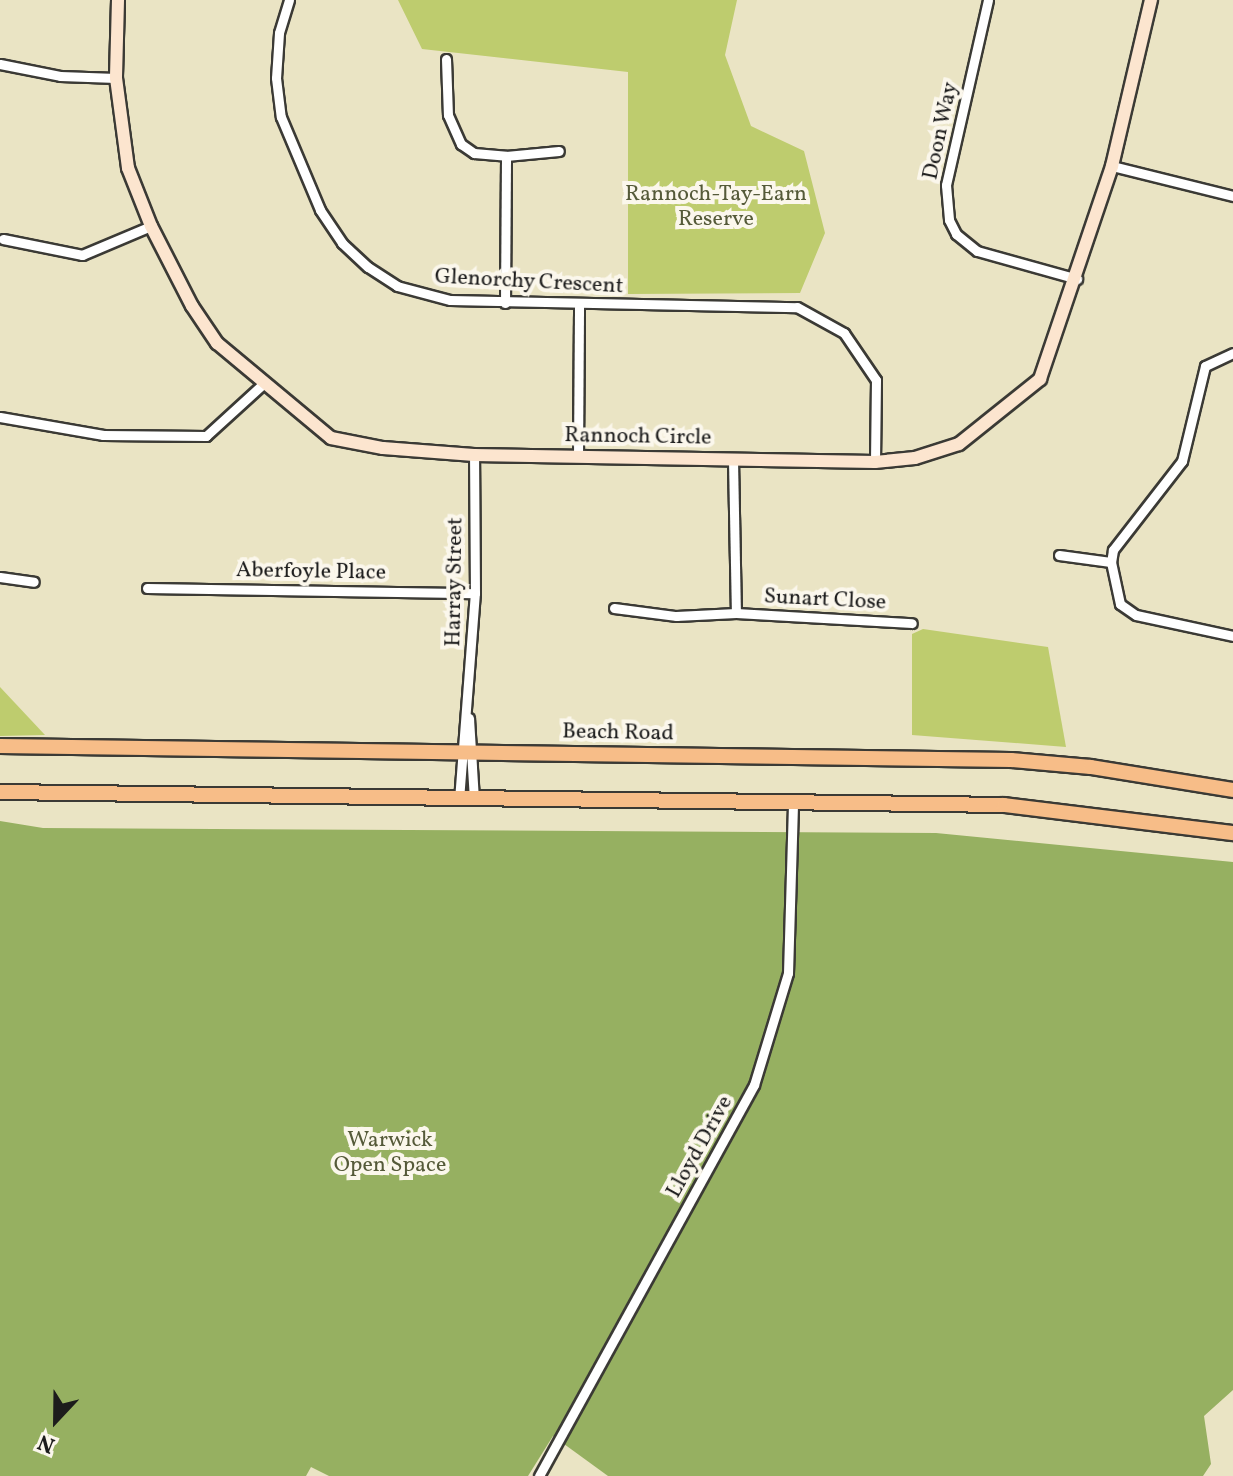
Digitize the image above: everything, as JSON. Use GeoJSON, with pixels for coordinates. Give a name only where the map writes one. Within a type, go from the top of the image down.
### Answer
{"type":"FeatureCollection","features":[{"type":"Feature","properties":{"kind":"main road","name":"Beach Road"},"geometry":{"type":"LineString","coordinates":[[0,746],[1011,760],[1091,767],[1233,790]]}},
{"type":"Feature","properties":{"kind":"main road"},"geometry":{"type":"LineString","coordinates":[[0,786],[33,795]]}},
{"type":"Feature","properties":{"kind":"main road"},"geometry":{"type":"LineString","coordinates":[[0,792],[33,795],[1004,805],[1233,833]]}},
{"type":"Feature","properties":{"kind":"street","name":"Rannoch Circle"},"geometry":{"type":"LineString","coordinates":[[118,0],[116,78],[128,168],[151,226],[203,324],[263,384],[331,438],[383,448],[474,455],[875,462],[915,458],[959,444],[1040,379],[1077,279],[1112,166],[1151,0]]}},
{"type":"Feature","properties":{"kind":"street","name":"Glenorchy Crescent"},"geometry":{"type":"LineString","coordinates":[[289,0],[279,33],[276,78],[281,117],[293,155],[331,227],[353,255],[397,286],[450,300],[579,306],[797,307],[844,333],[876,380],[875,462]]}},
{"type":"Feature","properties":{"kind":"street","name":"Doon Way"},"geometry":{"type":"LineString","coordinates":[[988,0],[946,185],[949,220],[956,234],[977,251],[1077,279]]}},
{"type":"Feature","properties":{"kind":"street"},"geometry":{"type":"LineString","coordinates":[[446,59],[451,132],[474,153],[506,156],[559,151]]}},
{"type":"Feature","properties":{"kind":"street"},"geometry":{"type":"LineString","coordinates":[[0,64],[60,76],[116,78]]}},
{"type":"Feature","properties":{"kind":"street"},"geometry":{"type":"LineString","coordinates":[[505,303],[506,156]]}},
{"type":"Feature","properties":{"kind":"street"},"geometry":{"type":"LineString","coordinates":[[1112,166],[1233,196]]}},
{"type":"Feature","properties":{"kind":"street"},"geometry":{"type":"LineString","coordinates":[[3,239],[82,255],[151,226]]}},
{"type":"Feature","properties":{"kind":"street"},"geometry":{"type":"LineString","coordinates":[[578,455],[579,306]]}},
{"type":"Feature","properties":{"kind":"street"},"geometry":{"type":"LineString","coordinates":[[1233,353],[1205,366],[1182,461],[1113,550],[1111,562],[1120,604],[1136,615],[1233,636]]}},
{"type":"Feature","properties":{"kind":"street"},"geometry":{"type":"LineString","coordinates":[[0,417],[103,435],[195,437],[219,429],[263,384]]}},
{"type":"Feature","properties":{"kind":"street","name":"Harray Street"},"geometry":{"type":"LineString","coordinates":[[467,800],[468,710],[475,593],[474,455]]}},
{"type":"Feature","properties":{"kind":"street","name":"Sunart Close"},"geometry":{"type":"LineString","coordinates":[[733,460],[736,613]]}},
{"type":"Feature","properties":{"kind":"street"},"geometry":{"type":"LineString","coordinates":[[1059,555],[1111,562]]}},
{"type":"Feature","properties":{"kind":"street"},"geometry":{"type":"LineString","coordinates":[[0,577],[34,582]]}},
{"type":"Feature","properties":{"kind":"street","name":"Aberfoyle Place"},"geometry":{"type":"LineString","coordinates":[[147,588],[475,593]]}},
{"type":"Feature","properties":{"kind":"street","name":"Sunart Close"},"geometry":{"type":"LineString","coordinates":[[614,608],[676,616],[736,613],[912,623]]}},
{"type":"Feature","properties":{"kind":"street","name":"Harray Street"},"geometry":{"type":"LineString","coordinates":[[467,800],[468,752]]}},
{"type":"Feature","properties":{"kind":"street","name":"Lloyd Drive"},"geometry":{"type":"LineString","coordinates":[[539,1476],[754,1085],[788,973],[793,804]]}},
{"type":"Feature","properties":{"kind":"green space","name":"Rannoch-Tay-Earn Reserve"},"geometry":{"type":"Polygon","coordinates":[[[398,0],[737,0],[725,55],[751,126],[804,151],[825,233],[800,293],[628,294],[628,72],[422,49],[398,0]]]}},
{"type":"Feature","properties":{"kind":"green space"},"geometry":{"type":"Polygon","coordinates":[[[923,629],[1048,647],[1066,747],[912,735],[912,634],[923,629]]]}},
{"type":"Feature","properties":{"kind":"green space"},"geometry":{"type":"Polygon","coordinates":[[[0,687],[45,735],[0,736],[0,687]]]}},
{"type":"Feature","properties":{"kind":"green space","name":"Warwick Open Space"},"geometry":{"type":"Polygon","coordinates":[[[0,821],[43,828],[936,833],[1233,862],[1233,1390],[1204,1416],[1211,1464],[1203,1476],[608,1476],[553,1436],[528,1476],[329,1476],[311,1467],[306,1476],[0,1476],[0,821]]]}}]}
